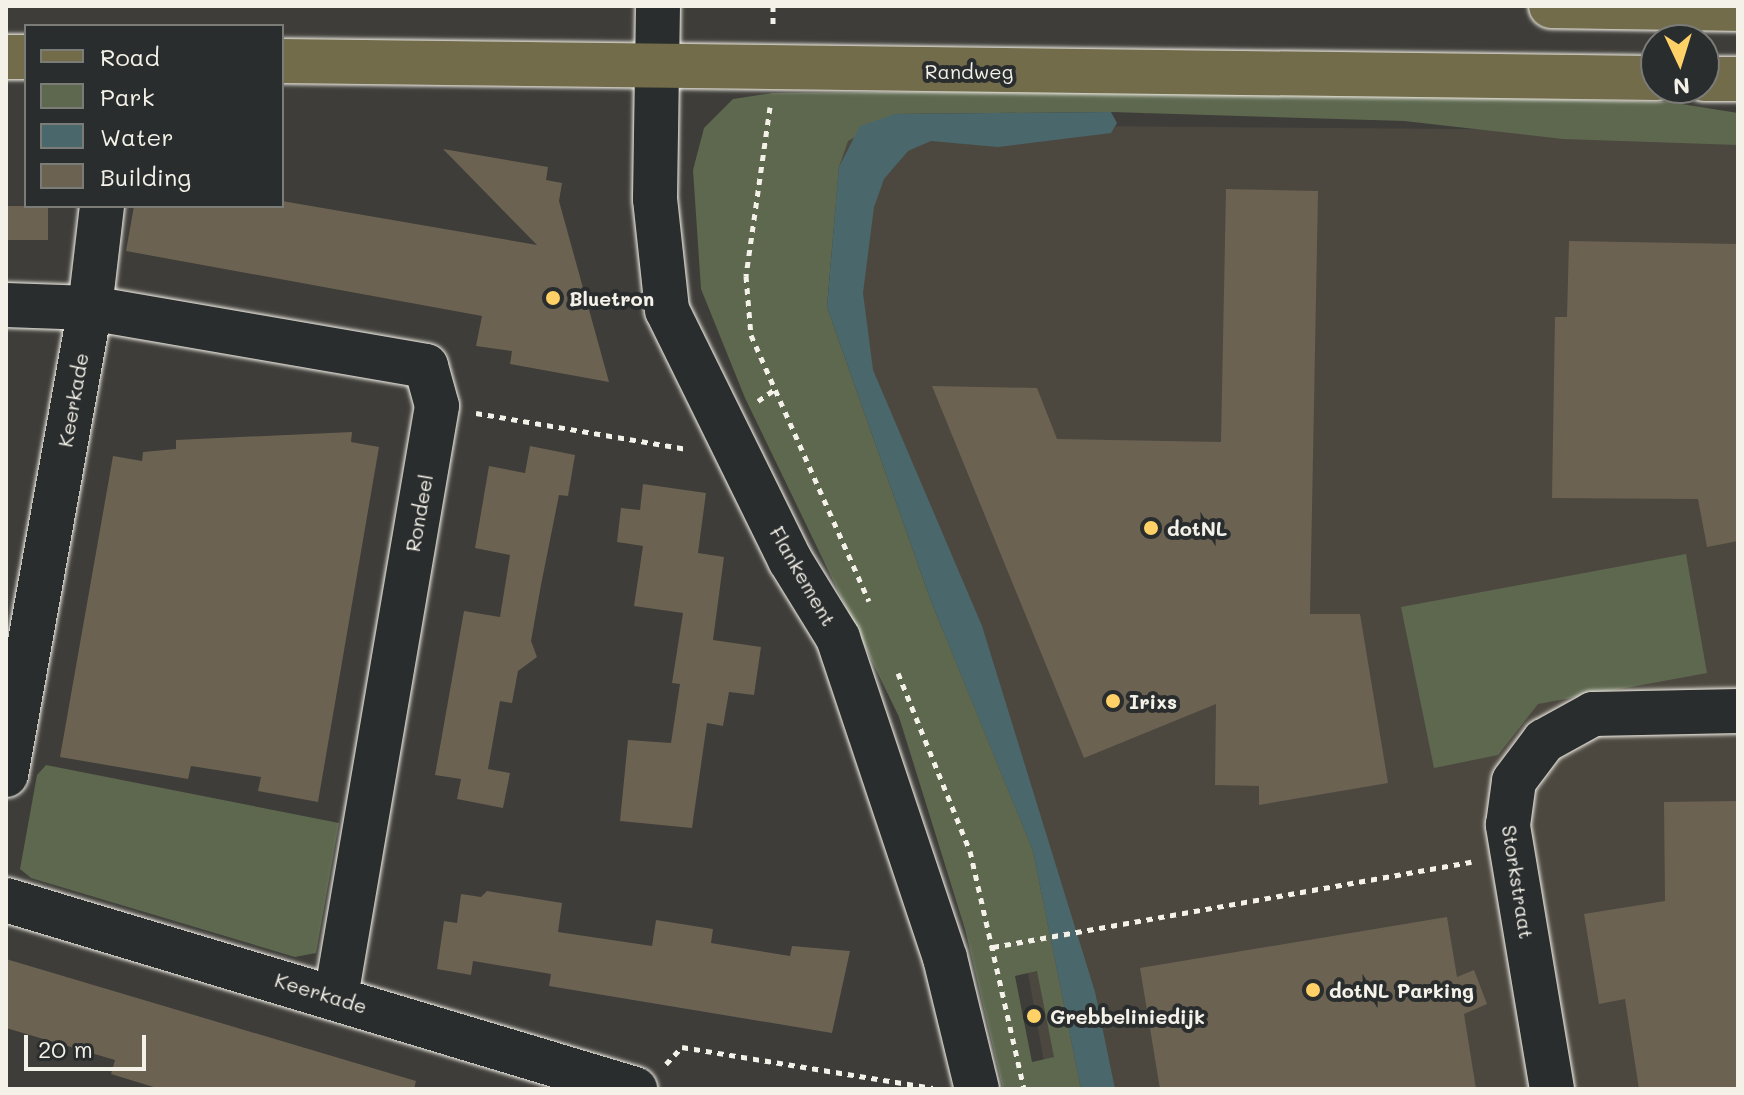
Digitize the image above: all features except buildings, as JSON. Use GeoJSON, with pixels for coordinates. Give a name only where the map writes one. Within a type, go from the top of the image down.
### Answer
{"type":"FeatureCollection","features":[{"type":"Feature","properties":{"kind":"main road"},"geometry":{"type":"LineString","coordinates":[[1551,6],[1738,9]]}},
{"type":"Feature","properties":{"kind":"main road","name":"Randweg"},"geometry":{"type":"LineString","coordinates":[[284,61],[773,70],[1640,78]]}},
{"type":"Feature","properties":{"kind":"street","name":"Flankement"},"geometry":{"type":"LineString","coordinates":[[658,6],[655,199],[667,310],[790,560],[838,638],[940,944],[977,1089]]}},
{"type":"Feature","properties":{"kind":"street"},"geometry":{"type":"LineString","coordinates":[[90,308],[102,208]]}},
{"type":"Feature","properties":{"kind":"street","name":"Rondeel"},"geometry":{"type":"LineString","coordinates":[[6,305],[90,308],[426,366],[437,406],[336,997]]}},
{"type":"Feature","properties":{"kind":"street","name":"Keerkade"},"geometry":{"type":"LineString","coordinates":[[8,754],[90,308]]}},
{"type":"Feature","properties":{"kind":"street","name":"Storkstraat"},"geometry":{"type":"LineString","coordinates":[[1552,1089],[1508,825],[1514,781],[1544,741],[1570,724],[1614,711],[1738,711]]}},
{"type":"Feature","properties":{"kind":"street","name":"Keerkade"},"geometry":{"type":"LineString","coordinates":[[6,900],[336,997],[649,1078]]}},
{"type":"Feature","properties":{"kind":"path"},"geometry":{"type":"LineString","coordinates":[[773,6],[773,70],[746,276],[747,315],[757,354],[789,415],[874,615]]}},
{"type":"Feature","properties":{"kind":"path"},"geometry":{"type":"LineString","coordinates":[[437,406],[686,450],[692,446]]}},
{"type":"Feature","properties":{"kind":"path"},"geometry":{"type":"LineString","coordinates":[[893,659],[962,829],[995,947],[1024,1089]]}},
{"type":"Feature","properties":{"kind":"path"},"geometry":{"type":"LineString","coordinates":[[995,947],[1512,855]]}},
{"type":"Feature","properties":{"kind":"path"},"geometry":{"type":"LineString","coordinates":[[649,1078],[682,1047],[938,1089]]}},
{"type":"Feature","properties":{"kind":"shaded area"},"geometry":{"type":"Polygon","coordinates":[[[806,124],[1738,131],[1738,1089],[1049,1089],[1013,891],[806,124]]]}},
{"type":"Feature","properties":{"kind":"green space"},"geometry":{"type":"Polygon","coordinates":[[[1149,90],[1640,101],[1640,104],[1682,104],[1738,113],[1738,145],[1563,139],[1404,121],[1111,112],[895,114],[848,141],[839,167],[827,307],[931,601],[1033,851],[1081,1089],[1003,1089],[965,929],[899,717],[745,398],[701,289],[693,170],[704,128],[733,99],[773,93],[1149,90]],[[1037,971],[1015,976],[1032,1062],[1054,1057],[1037,971]]]}},
{"type":"Feature","properties":{"kind":"green space"},"geometry":{"type":"Polygon","coordinates":[[[1686,554],[1707,673],[1538,704],[1498,755],[1434,768],[1401,607],[1686,554]]]}},
{"type":"Feature","properties":{"kind":"green space"},"geometry":{"type":"Polygon","coordinates":[[[46,765],[339,823],[316,953],[295,957],[31,878],[20,869],[37,775],[46,765]]]}},
{"type":"Feature","properties":{"kind":"water"},"geometry":{"type":"Polygon","coordinates":[[[1111,112],[1117,123],[1111,133],[998,147],[931,141],[908,151],[884,179],[874,207],[863,293],[873,370],[982,626],[1095,992],[1115,1089],[1081,1089],[1033,851],[931,601],[827,307],[839,167],[860,126],[895,114],[1111,112]]]}},
{"type":"Feature","properties":{"kind":"place","name":"Bluetron"},"geometry":{"type":"Point","coordinates":[553,298]}},
{"type":"Feature","properties":{"kind":"place","name":"dotNL"},"geometry":{"type":"Point","coordinates":[1151,528]}},
{"type":"Feature","properties":{"kind":"place","name":"Irixs"},"geometry":{"type":"Point","coordinates":[1113,701]}},
{"type":"Feature","properties":{"kind":"place","name":"dotNL Parking"},"geometry":{"type":"Point","coordinates":[1313,990]}},
{"type":"Feature","properties":{"kind":"place","name":"Grebbeliniedijk"},"geometry":{"type":"Point","coordinates":[1034,1016]}}]}
